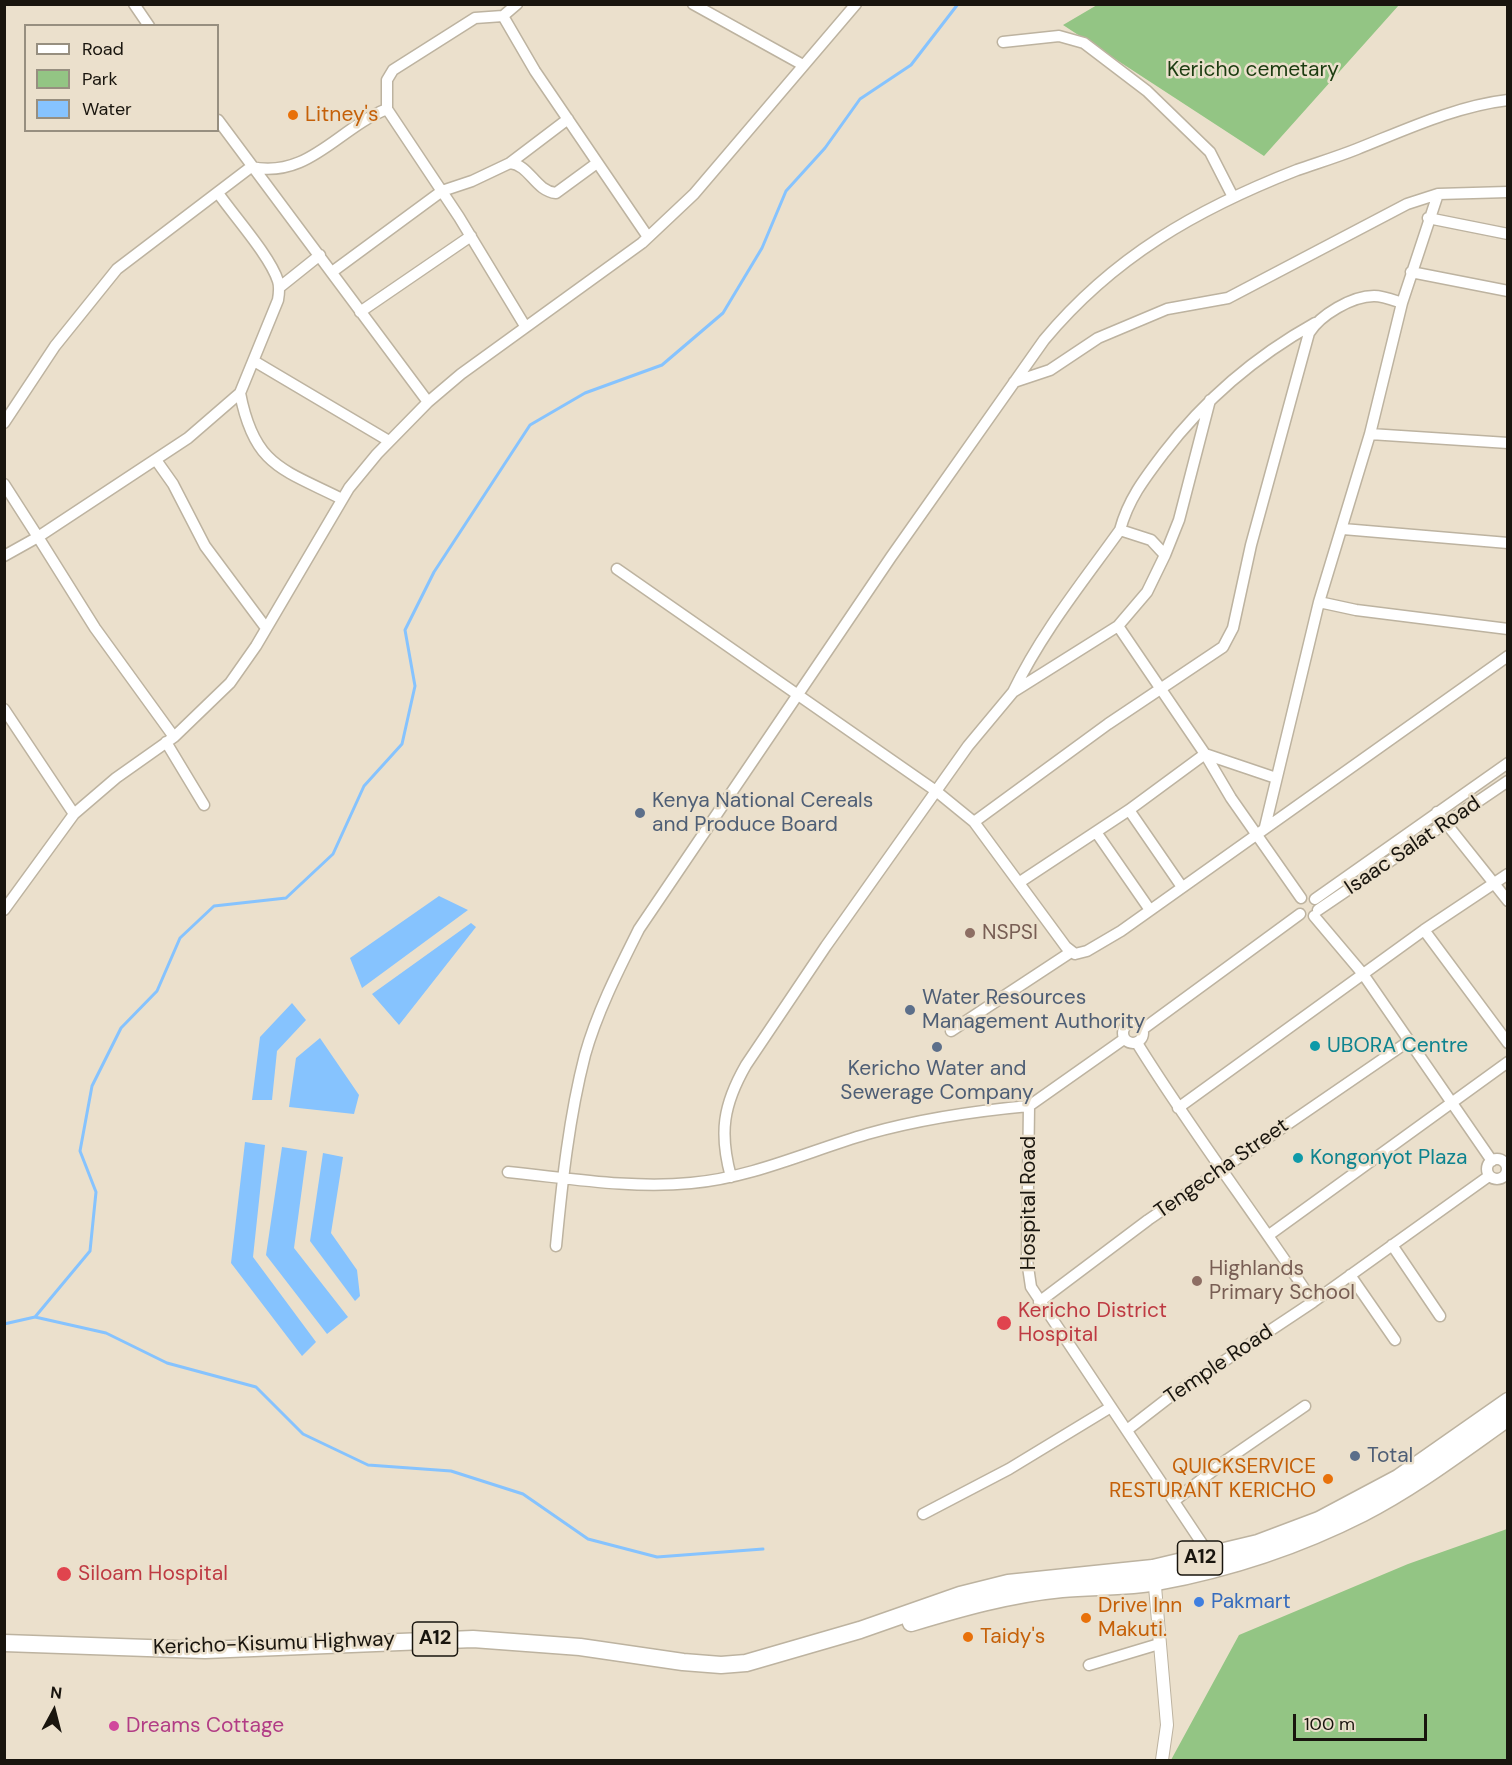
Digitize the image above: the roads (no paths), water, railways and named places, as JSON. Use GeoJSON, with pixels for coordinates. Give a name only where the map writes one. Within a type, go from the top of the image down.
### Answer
{"type":"FeatureCollection","features":[{"type":"Feature","properties":{"kind":"highway","name":"Kericho-Kisumu Highway"},"geometry":{"type":"LineString","coordinates":[[1213,1562],[1319,1520],[1356,1501],[1398,1478],[1508,1401]]}},
{"type":"Feature","properties":{"kind":"highway","name":"Kericho-Kisumu Highway"},"geometry":{"type":"LineString","coordinates":[[4,1643],[205,1650],[473,1639],[580,1647],[721,1665],[772,1657],[860,1630],[960,1595],[1008,1583],[1154,1575],[1213,1562],[1324,1531],[1365,1512],[1508,1419]]}},
{"type":"Feature","properties":{"kind":"street"},"geometry":{"type":"LineString","coordinates":[[135,4],[148,24]]}},
{"type":"Feature","properties":{"kind":"street"},"geometry":{"type":"LineString","coordinates":[[517,4],[503,16],[475,18],[393,70],[387,80],[387,109],[471,236],[525,326]]}},
{"type":"Feature","properties":{"kind":"street"},"geometry":{"type":"LineString","coordinates":[[693,4],[803,65]]}},
{"type":"Feature","properties":{"kind":"street"},"geometry":{"type":"LineString","coordinates":[[4,910],[74,814],[116,778],[170,740],[230,682],[266,628],[342,499],[389,441],[429,402],[525,326],[648,237],[694,194],[856,4]]}},
{"type":"Feature","properties":{"kind":"street"},"geometry":{"type":"LineString","coordinates":[[503,16],[535,71],[648,237]]}},
{"type":"Feature","properties":{"kind":"street"},"geometry":{"type":"LineString","coordinates":[[1003,42],[1059,36],[1084,43],[1147,91],[1210,152],[1233,197]]}},
{"type":"Feature","properties":{"kind":"street"},"geometry":{"type":"LineString","coordinates":[[556,1246],[563,1178],[585,1055],[639,929],[891,557],[1014,382],[1064,317],[1109,273],[1182,224],[1233,197],[1423,123],[1493,102],[1508,100]]}},
{"type":"Feature","properties":{"kind":"street"},"geometry":{"type":"LineString","coordinates":[[4,423],[49,354],[117,269],[251,167],[276,171],[292,167],[351,128],[387,109]]}},
{"type":"Feature","properties":{"kind":"street"},"geometry":{"type":"LineString","coordinates":[[332,272],[442,191],[472,181],[510,163],[568,119]]}},
{"type":"Feature","properties":{"kind":"street"},"geometry":{"type":"LineString","coordinates":[[219,121],[429,402]]}},
{"type":"Feature","properties":{"kind":"street"},"geometry":{"type":"LineString","coordinates":[[510,163],[518,165],[545,191],[555,193],[597,163]]}},
{"type":"Feature","properties":{"kind":"street"},"geometry":{"type":"LineString","coordinates":[[1014,382],[1050,370],[1098,338],[1167,309],[1228,298],[1407,204],[1438,194],[1508,192]]}},
{"type":"Feature","properties":{"kind":"street"},"geometry":{"type":"LineString","coordinates":[[4,556],[38,537],[188,438],[240,393],[278,300],[280,287],[262,255],[218,193]]}},
{"type":"Feature","properties":{"kind":"street"},"geometry":{"type":"LineString","coordinates":[[1260,830],[1276,778],[1319,602],[1370,434],[1402,303],[1428,218],[1438,194]]}},
{"type":"Feature","properties":{"kind":"street"},"geometry":{"type":"LineString","coordinates":[[1428,218],[1508,234]]}},
{"type":"Feature","properties":{"kind":"street"},"geometry":{"type":"LineString","coordinates":[[360,312],[471,236]]}},
{"type":"Feature","properties":{"kind":"street"},"geometry":{"type":"LineString","coordinates":[[280,287],[320,255]]}},
{"type":"Feature","properties":{"kind":"street"},"geometry":{"type":"LineString","coordinates":[[1411,272],[1508,291]]}},
{"type":"Feature","properties":{"kind":"street"},"geometry":{"type":"LineString","coordinates":[[731,1177],[723,1136],[725,1116],[736,1082],[826,946],[936,791],[984,724],[1013,692],[1034,650],[1051,624],[1120,530],[1126,509],[1138,487],[1186,424],[1210,399],[1254,361],[1346,304],[1362,297],[1383,297],[1402,303]]}},
{"type":"Feature","properties":{"kind":"street"},"geometry":{"type":"LineString","coordinates":[[974,822],[1108,724],[1218,651],[1228,639],[1305,347],[1315,323]]}},
{"type":"Feature","properties":{"kind":"street"},"geometry":{"type":"LineString","coordinates":[[254,361],[389,441]]}},
{"type":"Feature","properties":{"kind":"street"},"geometry":{"type":"LineString","coordinates":[[240,393],[249,428],[264,455],[280,468],[342,499]]}},
{"type":"Feature","properties":{"kind":"street"},"geometry":{"type":"LineString","coordinates":[[1013,692],[1118,626],[1147,592],[1179,520],[1210,399]]}},
{"type":"Feature","properties":{"kind":"street"},"geometry":{"type":"LineString","coordinates":[[1370,434],[1508,443]]}},
{"type":"Feature","properties":{"kind":"street"},"geometry":{"type":"LineString","coordinates":[[156,460],[173,484],[205,546],[266,628]]}},
{"type":"Feature","properties":{"kind":"street"},"geometry":{"type":"LineString","coordinates":[[4,484],[95,628],[170,740],[204,805]]}},
{"type":"Feature","properties":{"kind":"street"},"geometry":{"type":"LineString","coordinates":[[1343,529],[1508,543]]}},
{"type":"Feature","properties":{"kind":"street"},"geometry":{"type":"LineString","coordinates":[[1120,530],[1151,540],[1165,555]]}},
{"type":"Feature","properties":{"kind":"street"},"geometry":{"type":"LineString","coordinates":[[617,569],[936,791],[974,822],[1071,952],[1081,954],[1150,910],[1508,656]]}},
{"type":"Feature","properties":{"kind":"street"},"geometry":{"type":"LineString","coordinates":[[1319,602],[1356,610],[1508,629]]}},
{"type":"Feature","properties":{"kind":"street"},"geometry":{"type":"LineString","coordinates":[[1118,626],[1260,830],[1301,898]]}},
{"type":"Feature","properties":{"kind":"street"},"geometry":{"type":"LineString","coordinates":[[4,709],[74,814]]}},
{"type":"Feature","properties":{"kind":"street"},"geometry":{"type":"LineString","coordinates":[[1205,754],[1276,778]]}},
{"type":"Feature","properties":{"kind":"street"},"geometry":{"type":"LineString","coordinates":[[1020,882],[1128,810],[1205,754]]}},
{"type":"Feature","properties":{"kind":"street"},"geometry":{"type":"LineString","coordinates":[[1301,898],[1297,908],[1300,914],[1307,918],[1316,908],[1437,813],[1508,763]]}},
{"type":"Feature","properties":{"kind":"street","name":"Isaac Salat Road"},"geometry":{"type":"LineString","coordinates":[[1316,908],[1448,824],[1508,782]]}},
{"type":"Feature","properties":{"kind":"street"},"geometry":{"type":"LineString","coordinates":[[1128,810],[1182,887]]}},
{"type":"Feature","properties":{"kind":"street"},"geometry":{"type":"LineString","coordinates":[[1437,813],[1495,882],[1508,901]]}},
{"type":"Feature","properties":{"kind":"street"},"geometry":{"type":"LineString","coordinates":[[1096,832],[1150,910]]}},
{"type":"Feature","properties":{"kind":"street"},"geometry":{"type":"LineString","coordinates":[[1178,1108],[1424,930],[1508,874]]}},
{"type":"Feature","properties":{"kind":"street"},"geometry":{"type":"LineString","coordinates":[[1301,898],[1309,896],[1453,1101],[1492,1161]]}},
{"type":"Feature","properties":{"kind":"street"},"geometry":{"type":"LineString","coordinates":[[1143,1029],[1300,914]]}},
{"type":"Feature","properties":{"kind":"street"},"geometry":{"type":"LineString","coordinates":[[1424,930],[1508,1043]]}},
{"type":"Feature","properties":{"kind":"street"},"geometry":{"type":"LineString","coordinates":[[951,1031],[1071,952]]}},
{"type":"Feature","properties":{"kind":"street"},"geometry":{"type":"LineString","coordinates":[[1136,1023],[1143,1029],[1143,1036],[1137,1043],[1130,1043],[1124,1039],[1123,1032],[1129,1024],[1136,1023]]}},
{"type":"Feature","properties":{"kind":"street"},"geometry":{"type":"LineString","coordinates":[[508,1172],[655,1184],[691,1184],[731,1177],[904,1124],[973,1111],[1029,1106],[1124,1039]]}},
{"type":"Feature","properties":{"kind":"street","name":"Tengecha Street"},"geometry":{"type":"LineString","coordinates":[[1039,1302],[1148,1220],[1409,1041]]}},
{"type":"Feature","properties":{"kind":"street"},"geometry":{"type":"LineString","coordinates":[[1137,1043],[1178,1108],[1269,1235],[1313,1302]]}},
{"type":"Feature","properties":{"kind":"street"},"geometry":{"type":"LineString","coordinates":[[1269,1235],[1508,1062]]}},
{"type":"Feature","properties":{"kind":"street","name":"Hospital Road"},"geometry":{"type":"LineString","coordinates":[[1029,1106],[1027,1260],[1031,1287],[1213,1562]]}},
{"type":"Feature","properties":{"kind":"street"},"geometry":{"type":"LineString","coordinates":[[1499,1159],[1506,1162],[1508,1170],[1505,1181],[1489,1176],[1487,1169],[1492,1161],[1499,1159]]}},
{"type":"Feature","properties":{"kind":"street","name":"Temple Road"},"geometry":{"type":"LineString","coordinates":[[1127,1430],[1167,1400],[1313,1302],[1489,1176]]}},
{"type":"Feature","properties":{"kind":"street"},"geometry":{"type":"LineString","coordinates":[[1392,1245],[1440,1316]]}},
{"type":"Feature","properties":{"kind":"street"},"geometry":{"type":"LineString","coordinates":[[1350,1275],[1395,1340]]}},
{"type":"Feature","properties":{"kind":"street"},"geometry":{"type":"LineString","coordinates":[[1174,1501],[1228,1459],[1305,1406]]}},
{"type":"Feature","properties":{"kind":"street"},"geometry":{"type":"LineString","coordinates":[[923,1514],[1009,1469],[1111,1407]]}},
{"type":"Feature","properties":{"kind":"street"},"geometry":{"type":"LineString","coordinates":[[1154,1575],[1167,1725],[1162,1761]]}},
{"type":"Feature","properties":{"kind":"street"},"geometry":{"type":"LineString","coordinates":[[1089,1665],[1159,1644]]}},
{"type":"Feature","properties":{"kind":"water"},"geometry":{"type":"Polygon","coordinates":[[[439,896],[468,910],[362,988],[350,958],[439,896]]]}},
{"type":"Feature","properties":{"kind":"water"},"geometry":{"type":"Polygon","coordinates":[[[471,923],[476,927],[399,1025],[372,994],[471,923]]]}},
{"type":"Feature","properties":{"kind":"water"},"geometry":{"type":"Polygon","coordinates":[[[292,1003],[306,1020],[277,1051],[272,1100],[252,1100],[260,1037],[292,1003]]]}},
{"type":"Feature","properties":{"kind":"water"},"geometry":{"type":"Polygon","coordinates":[[[320,1038],[359,1095],[354,1114],[289,1107],[296,1058],[320,1038]]]}},
{"type":"Feature","properties":{"kind":"water"},"geometry":{"type":"Polygon","coordinates":[[[245,1142],[265,1145],[253,1257],[316,1342],[302,1356],[231,1263],[245,1142]]]}},
{"type":"Feature","properties":{"kind":"water"},"geometry":{"type":"Polygon","coordinates":[[[282,1147],[307,1151],[294,1248],[348,1317],[327,1334],[266,1255],[282,1147]]]}},
{"type":"Feature","properties":{"kind":"water"},"geometry":{"type":"Polygon","coordinates":[[[323,1153],[343,1157],[331,1233],[357,1270],[360,1296],[355,1301],[310,1241],[323,1153]]]}},
{"type":"Feature","properties":{"kind":"waterway"},"geometry":{"type":"LineString","coordinates":[[35,1317],[90,1251],[96,1192],[80,1151],[92,1086],[121,1028],[157,991],[180,938],[214,906],[286,898],[333,854],[364,786],[402,744],[415,686],[405,630],[434,572],[530,425],[585,393],[662,365],[723,313],[762,248],[786,191],[825,148],[860,99],[911,65],[958,4]]}},
{"type":"Feature","properties":{"kind":"waterway"},"geometry":{"type":"LineString","coordinates":[[4,1324],[35,1317],[106,1333],[167,1363],[256,1387],[303,1434],[368,1465],[451,1471],[523,1494],[588,1539],[657,1557],[763,1549]]}},
{"type":"Feature","properties":{"kind":"place","name":"Litney's"},"geometry":{"type":"Point","coordinates":[293,115]}},
{"type":"Feature","properties":{"kind":"place","name":"Kenya National Cereals and Produce Board"},"geometry":{"type":"Point","coordinates":[640,813]}},
{"type":"Feature","properties":{"kind":"place","name":"NSPSI"},"geometry":{"type":"Point","coordinates":[970,933]}},
{"type":"Feature","properties":{"kind":"place","name":"Water Resources Management Authority"},"geometry":{"type":"Point","coordinates":[910,1010]}},
{"type":"Feature","properties":{"kind":"place","name":"UBORA Centre"},"geometry":{"type":"Point","coordinates":[1315,1046]}},
{"type":"Feature","properties":{"kind":"place","name":"Kericho Water and Sewerage Company"},"geometry":{"type":"Point","coordinates":[937,1047]}},
{"type":"Feature","properties":{"kind":"place","name":"Kongonyot Plaza"},"geometry":{"type":"Point","coordinates":[1298,1158]}},
{"type":"Feature","properties":{"kind":"place","name":"Highlands Primary School"},"geometry":{"type":"Point","coordinates":[1197,1281]}},
{"type":"Feature","properties":{"kind":"place","name":"Kericho District Hospital"},"geometry":{"type":"Point","coordinates":[1004,1323]}},
{"type":"Feature","properties":{"kind":"place","name":"Total"},"geometry":{"type":"Point","coordinates":[1355,1456]}},
{"type":"Feature","properties":{"kind":"place","name":"QUICKSERVICE RESTURANT KERICHO"},"geometry":{"type":"Point","coordinates":[1328,1479]}},
{"type":"Feature","properties":{"kind":"place","name":"Siloam Hospital"},"geometry":{"type":"Point","coordinates":[64,1574]}},
{"type":"Feature","properties":{"kind":"place","name":"Pakmart"},"geometry":{"type":"Point","coordinates":[1199,1602]}},
{"type":"Feature","properties":{"kind":"place","name":"Drive Inn Makuti."},"geometry":{"type":"Point","coordinates":[1086,1618]}},
{"type":"Feature","properties":{"kind":"place","name":"Taidy's"},"geometry":{"type":"Point","coordinates":[968,1637]}},
{"type":"Feature","properties":{"kind":"place","name":"Dreams Cottage"},"geometry":{"type":"Point","coordinates":[114,1726]}},
{"type":"Feature","properties":{"kind":"park label","name":"Kericho cemetary"},"geometry":{"type":"Point","coordinates":[1253,70]}}]}
